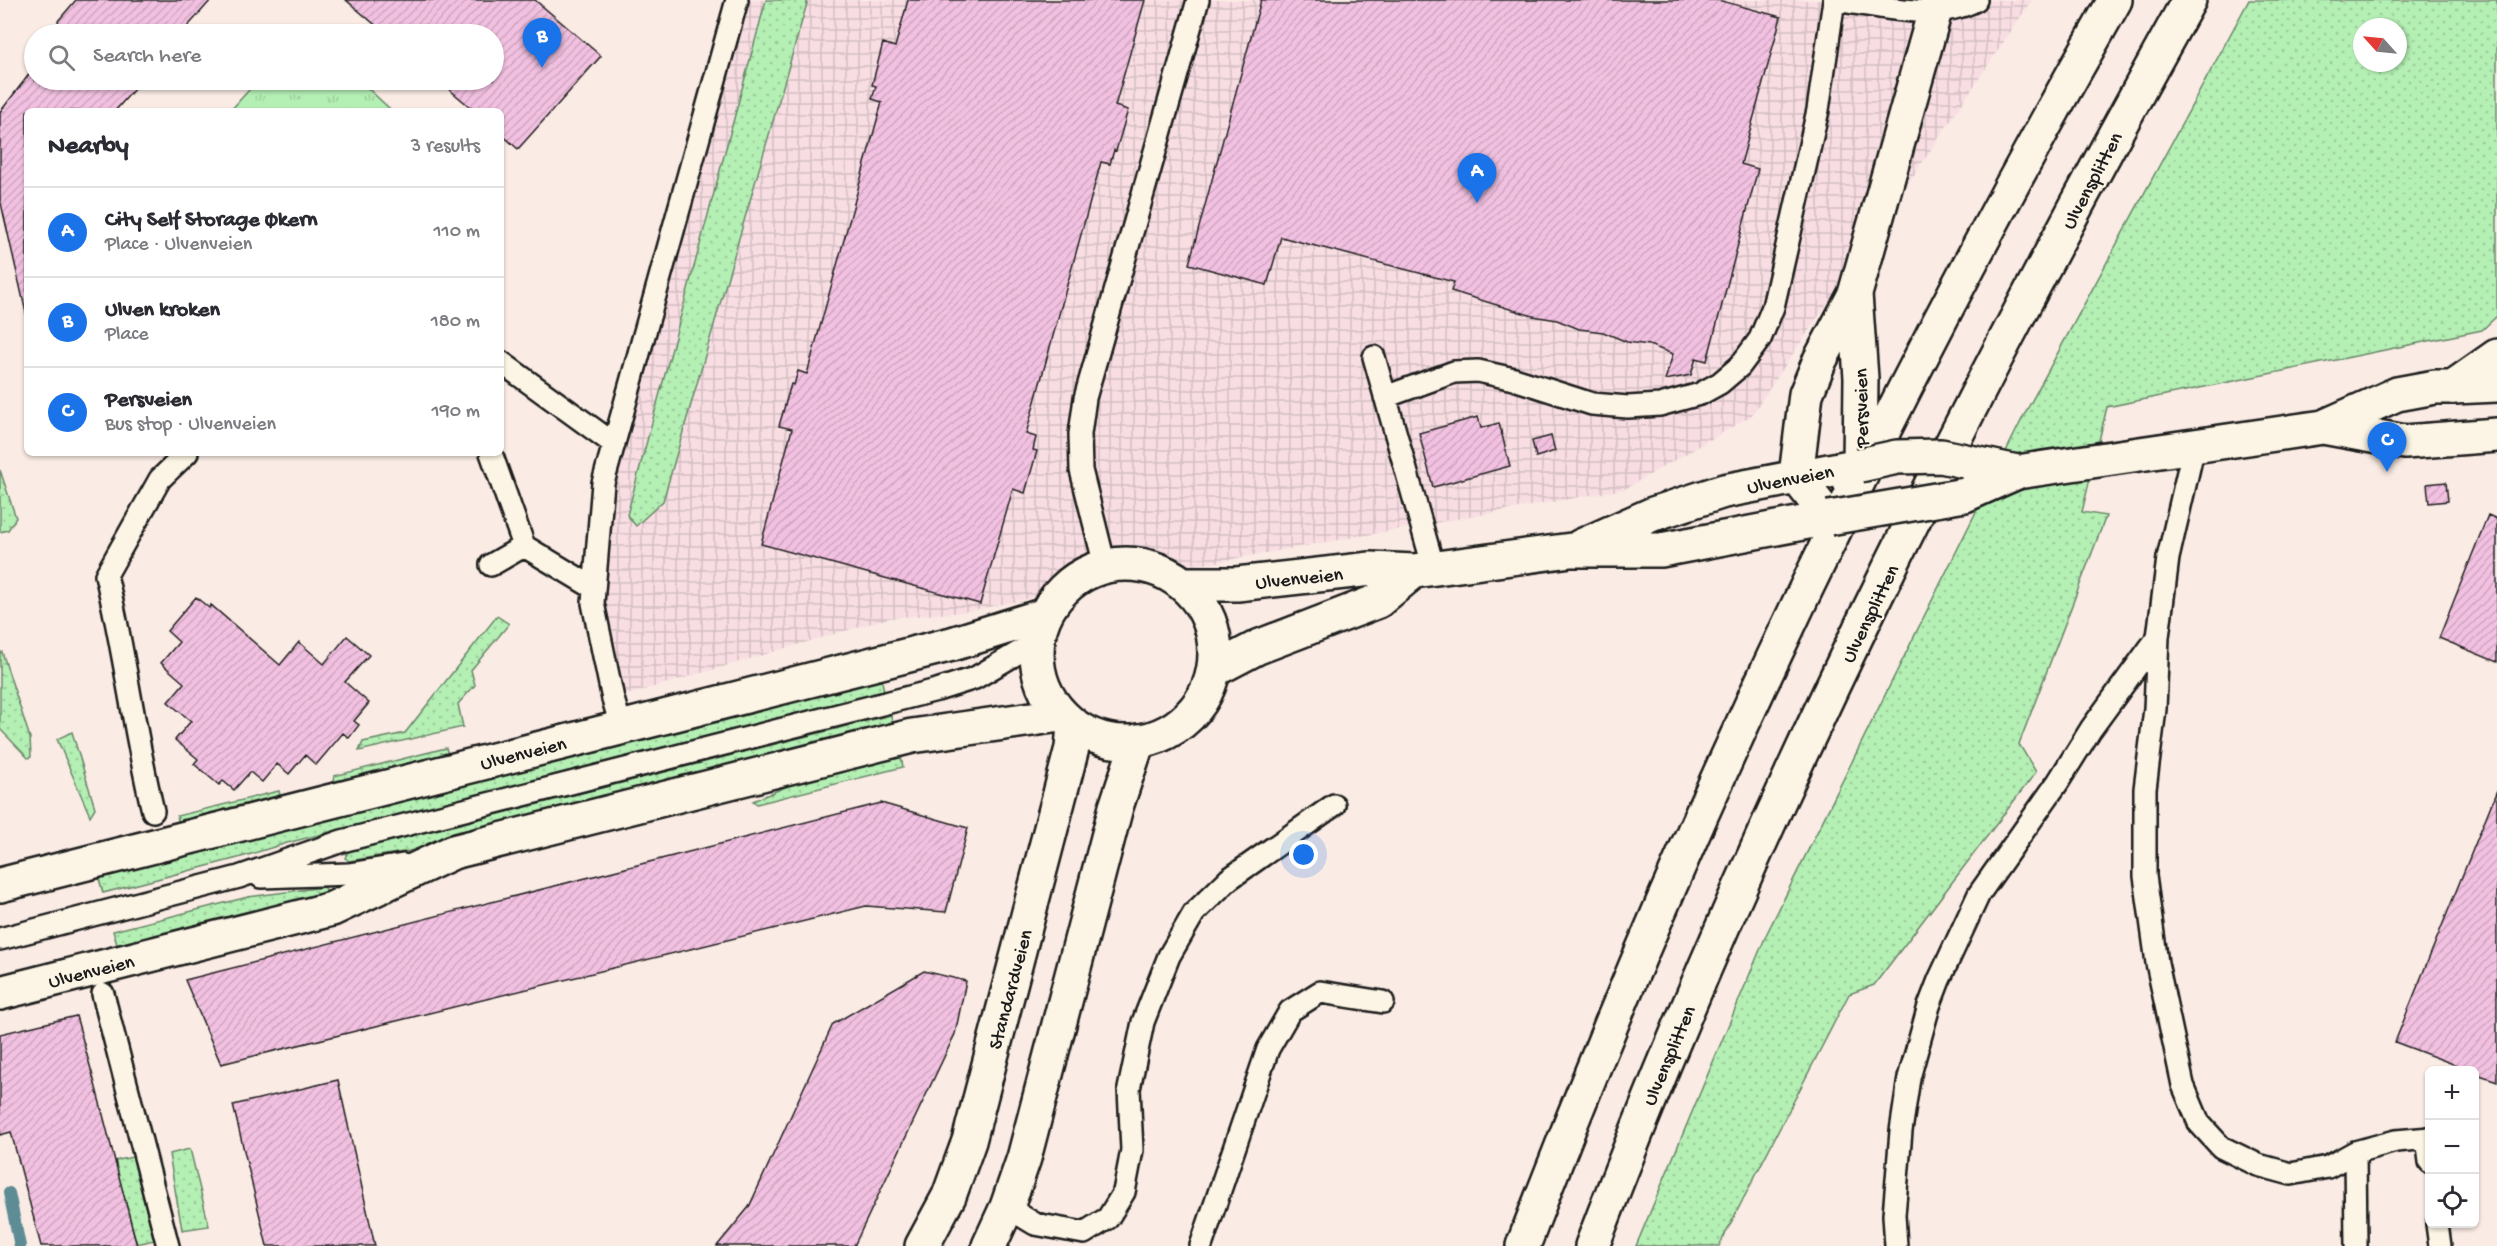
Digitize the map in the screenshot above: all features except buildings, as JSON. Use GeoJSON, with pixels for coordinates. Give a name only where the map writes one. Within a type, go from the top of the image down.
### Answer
{"type":"FeatureCollection","features":[{"type":"Feature","properties":{"kind":"main road"},"geometry":{"type":"LineString","coordinates":[[1523,1246],[1601,1050],[1664,901],[1833,532],[1943,318],[2074,72],[2115,0]]}},
{"type":"Feature","properties":{"kind":"main road","name":"Ulvensplitten"},"geometry":{"type":"LineString","coordinates":[[1592,1246],[1666,1060],[1797,759],[1998,355],[2189,0]]}},
{"type":"Feature","properties":{"kind":"main road"},"geometry":{"type":"LineString","coordinates":[[2138,93],[2206,0]]}},
{"type":"Feature","properties":{"kind":"main road","name":"Persveien"},"geometry":{"type":"LineString","coordinates":[[1796,476],[1806,394],[1820,360],[1855,294],[1937,6]]}},
{"type":"Feature","properties":{"kind":"main road","name":"Persveien"},"geometry":{"type":"LineString","coordinates":[[1829,518],[1860,465],[1861,378],[1855,294]]}},
{"type":"Feature","properties":{"kind":"main road"},"geometry":{"type":"LineString","coordinates":[[2453,387],[2497,356]]}},
{"type":"Feature","properties":{"kind":"main road","name":"Ulvenveien"},"geometry":{"type":"LineString","coordinates":[[1183,584],[1237,584],[1371,569],[1424,570],[1571,550],[1661,550],[1965,495],[2017,471],[2323,427],[2397,394],[2435,387],[2497,385]]}},
{"type":"Feature","properties":{"kind":"main road","name":"Ulvenveien"},"geometry":{"type":"LineString","coordinates":[[2323,427],[2405,442],[2497,435]]}},
{"type":"Feature","properties":{"kind":"main road","name":"Ulvenveien"},"geometry":{"type":"LineString","coordinates":[[1571,550],[1653,514],[1724,491],[1898,457],[1941,456],[2017,471]]}},
{"type":"Feature","properties":{"kind":"main road"},"geometry":{"type":"LineString","coordinates":[[1796,476],[1829,518]]}},
{"type":"Feature","properties":{"kind":"main road"},"geometry":{"type":"LineString","coordinates":[[1132,563],[1151,567],[1183,584],[1198,600],[1212,626],[1216,652],[1214,670],[1203,699],[1186,719],[1164,734],[1138,741],[1107,740],[1090,734],[1067,720],[1044,687],[1038,668],[1041,628],[1054,600],[1073,581],[1105,566],[1132,563]]}},
{"type":"Feature","properties":{"kind":"main road","name":"Ulvenveien"},"geometry":{"type":"LineString","coordinates":[[1214,670],[1258,647],[1378,601],[1424,570]]}},
{"type":"Feature","properties":{"kind":"main road","name":"Ulvenveien"},"geometry":{"type":"LineString","coordinates":[[0,885],[952,644],[1041,628]]}},
{"type":"Feature","properties":{"kind":"main road","name":"Ulvenveien"},"geometry":{"type":"LineString","coordinates":[[0,993],[332,909],[453,852],[912,736],[1067,720]]}},
{"type":"Feature","properties":{"kind":"main road","name":"Standardveien"},"geometry":{"type":"LineString","coordinates":[[922,1246],[949,1196],[969,1141],[1072,748],[1067,720]]}},
{"type":"Feature","properties":{"kind":"main road"},"geometry":{"type":"LineString","coordinates":[[989,1246],[1007,1207],[1024,1158],[1116,807],[1138,741]]}},
{"type":"Feature","properties":{"kind":"lane"},"geometry":{"type":"LineString","coordinates":[[621,726],[613,699],[593,603],[603,483],[737,0]]}},
{"type":"Feature","properties":{"kind":"lane"},"geometry":{"type":"LineString","coordinates":[[1105,566],[1081,470],[1080,434],[1085,398],[1198,0]]}},
{"type":"Feature","properties":{"kind":"lane"},"geometry":{"type":"LineString","coordinates":[[1385,396],[1454,372],[1478,371],[1514,378],[1592,404],[1628,407],[1660,405],[1700,394],[1720,383],[1733,372],[1760,339],[1773,307],[1818,110],[1835,0],[1962,7],[1976,0]]}},
{"type":"Feature","properties":{"kind":"lane"},"geometry":{"type":"LineString","coordinates":[[1374,357],[1424,570]]}},
{"type":"Feature","properties":{"kind":"lane"},"geometry":{"type":"LineString","coordinates":[[504,364],[614,444]]}},
{"type":"Feature","properties":{"kind":"lane"},"geometry":{"type":"LineString","coordinates":[[2194,446],[2168,558],[2158,637],[2155,709],[2145,789],[2145,876],[2157,963],[2183,1084],[2199,1123],[2221,1147],[2258,1165],[2291,1174],[2328,1167],[2355,1152],[2396,1141],[2425,1138]]}},
{"type":"Feature","properties":{"kind":"lane"},"geometry":{"type":"LineString","coordinates":[[153,811],[144,774],[121,633],[106,575],[160,478],[184,456]]}},
{"type":"Feature","properties":{"kind":"lane"},"geometry":{"type":"LineString","coordinates":[[492,456],[524,546],[594,588]]}},
{"type":"Feature","properties":{"kind":"lane"},"geometry":{"type":"LineString","coordinates":[[491,565],[524,546]]}},
{"type":"Feature","properties":{"kind":"lane","name":"Ulvenveien"},"geometry":{"type":"LineString","coordinates":[[0,939],[239,878],[342,841],[937,690],[975,678],[1041,628]]}},
{"type":"Feature","properties":{"kind":"lane"},"geometry":{"type":"LineString","coordinates":[[1896,1246],[1894,1215],[1901,1131],[1910,1078],[1929,1006],[1939,980],[1979,894],[2058,782],[2091,729],[2158,637]]}},
{"type":"Feature","properties":{"kind":"lane"},"geometry":{"type":"LineString","coordinates":[[1007,1207],[1035,1224],[1086,1239],[1108,1218],[1124,1192],[1132,1150],[1129,1089],[1143,1022],[1169,956],[1194,914],[1228,879],[1334,805]]}},
{"type":"Feature","properties":{"kind":"lane","name":"Ulvenveien"},"geometry":{"type":"LineString","coordinates":[[239,878],[349,874],[389,868],[453,852]]}},
{"type":"Feature","properties":{"kind":"lane"},"geometry":{"type":"LineString","coordinates":[[1201,1246],[1268,1049],[1290,1011],[1320,992],[1383,1002]]}},
{"type":"Feature","properties":{"kind":"lane"},"geometry":{"type":"LineString","coordinates":[[103,994],[168,1246]]}},
{"type":"Feature","properties":{"kind":"lane"},"geometry":{"type":"LineString","coordinates":[[2355,1152],[2356,1246]]}},
{"type":"Feature","properties":{"kind":"lane"},"geometry":{"type":"LineString","coordinates":[[2438,1228],[2440,1246]]}},
{"type":"Feature","properties":{"kind":"shaded area"},"geometry":{"type":"Polygon","coordinates":[[[736,0],[2032,0],[1751,416],[1625,489],[1154,573],[964,612],[889,618],[613,699],[593,603],[603,483],[736,0]]]}},
{"type":"Feature","properties":{"kind":"green space"},"geometry":{"type":"Polygon","coordinates":[[[766,0],[808,0],[663,501],[636,526],[627,515],[766,0]]]}},
{"type":"Feature","properties":{"kind":"green space"},"geometry":{"type":"Polygon","coordinates":[[[2249,0],[2497,0],[2497,316],[2482,330],[2107,407],[2082,512],[2106,516],[2019,744],[2036,772],[1874,985],[1849,994],[1719,1246],[1636,1246],[1767,933],[2023,417],[2249,0]]]}},
{"type":"Feature","properties":{"kind":"green space"},"geometry":{"type":"Polygon","coordinates":[[[249,90],[370,90],[389,108],[233,108],[249,90]]]}},
{"type":"Feature","properties":{"kind":"green space"},"geometry":{"type":"Polygon","coordinates":[[[0,470],[16,518],[8,530],[0,532],[0,470]]]}},
{"type":"Feature","properties":{"kind":"green space"},"geometry":{"type":"Polygon","coordinates":[[[497,616],[509,624],[471,670],[475,685],[458,704],[463,727],[359,751],[363,742],[405,733],[497,616]]]}},
{"type":"Feature","properties":{"kind":"green space"},"geometry":{"type":"Polygon","coordinates":[[[2,652],[30,738],[31,757],[28,758],[0,729],[0,653],[2,652]]]}},
{"type":"Feature","properties":{"kind":"green space"},"geometry":{"type":"Polygon","coordinates":[[[881,677],[884,691],[287,843],[103,893],[98,875],[881,677]]]}},
{"type":"Feature","properties":{"kind":"green space"},"geometry":{"type":"Polygon","coordinates":[[[891,715],[893,727],[409,851],[349,861],[345,858],[348,852],[891,715]]]}},
{"type":"Feature","properties":{"kind":"green space"},"geometry":{"type":"Polygon","coordinates":[[[72,732],[95,808],[90,816],[57,739],[72,732]]]}},
{"type":"Feature","properties":{"kind":"green space"},"geometry":{"type":"Polygon","coordinates":[[[446,748],[448,754],[335,783],[334,776],[446,748]]]}},
{"type":"Feature","properties":{"kind":"green space"},"geometry":{"type":"Polygon","coordinates":[[[900,751],[903,767],[757,804],[753,801],[825,770],[900,751]]]}},
{"type":"Feature","properties":{"kind":"green space"},"geometry":{"type":"Polygon","coordinates":[[[279,791],[281,799],[179,823],[177,816],[279,791]]]}},
{"type":"Feature","properties":{"kind":"green space"},"geometry":{"type":"Polygon","coordinates":[[[324,887],[329,893],[118,948],[113,931],[248,897],[324,887]]]}},
{"type":"Feature","properties":{"kind":"green space"},"geometry":{"type":"Polygon","coordinates":[[[190,1149],[209,1226],[182,1230],[169,1154],[190,1149]]]}},
{"type":"Feature","properties":{"kind":"green space"},"geometry":{"type":"Polygon","coordinates":[[[133,1157],[154,1240],[137,1244],[114,1161],[133,1157]]]}},
{"type":"Feature","properties":{"kind":"waterway"},"geometry":{"type":"LineString","coordinates":[[9,1193],[20,1246]]}},
{"type":"Feature","properties":{"kind":"place","name":"Ulven kroken"},"geometry":{"type":"Point","coordinates":[542,68]}},
{"type":"Feature","properties":{"kind":"place","name":"City Self Storage Økern"},"geometry":{"type":"Point","coordinates":[1477,203]}},
{"type":"Feature","properties":{"kind":"place","name":"Persveien"},"geometry":{"type":"Point","coordinates":[2387,472]}}]}
